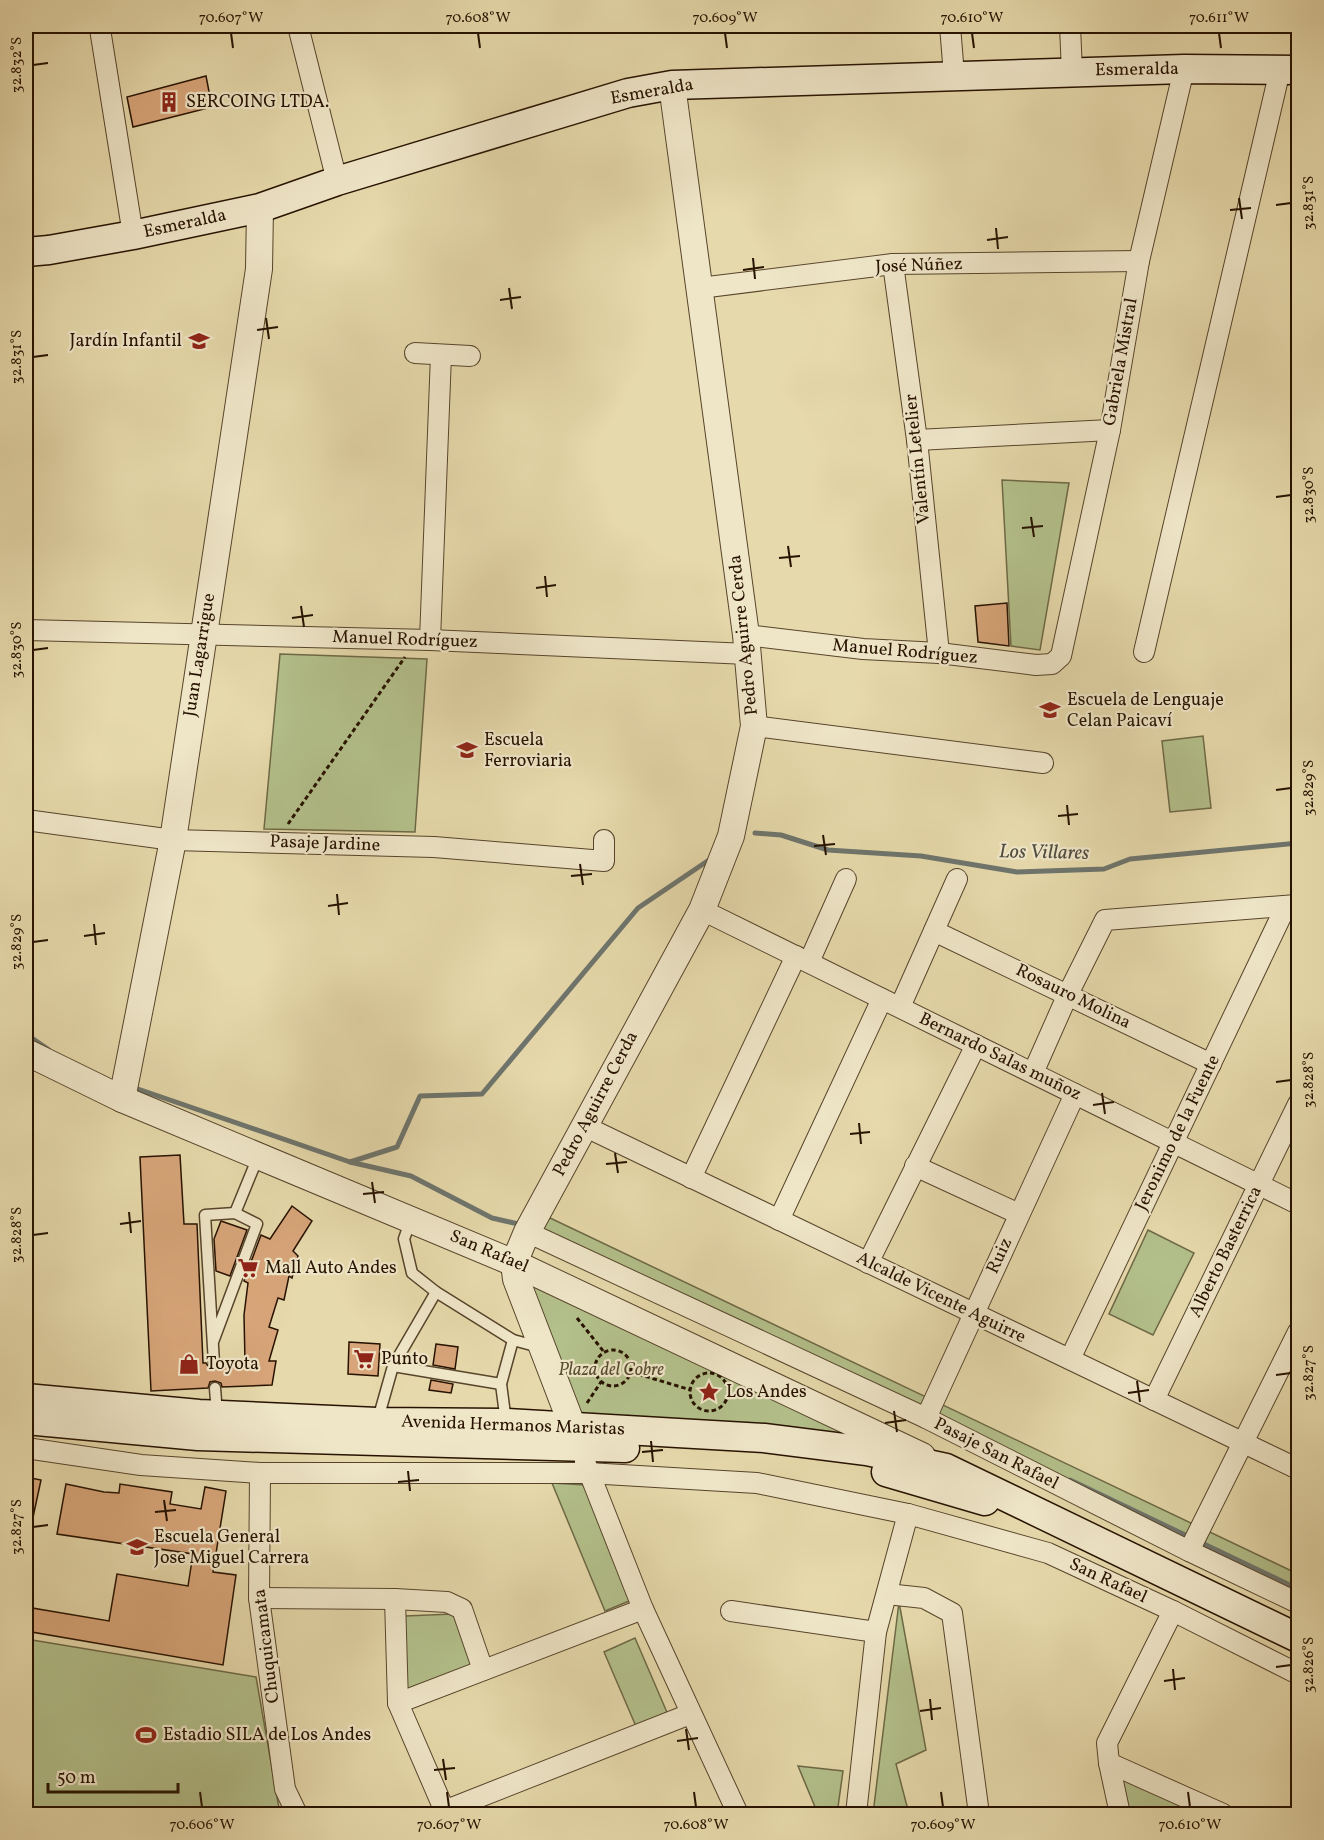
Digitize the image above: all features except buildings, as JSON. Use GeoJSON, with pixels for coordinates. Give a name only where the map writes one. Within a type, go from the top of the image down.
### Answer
{"type":"FeatureCollection","features":[{"type":"Feature","properties":{"kind":"main road","name":"Esmeralda"},"geometry":{"type":"LineString","coordinates":[[26,252],[133,235],[260,208],[337,181],[628,93],[672,84],[1184,69],[1289,70]]}},
{"type":"Feature","properties":{"kind":"main road","name":"Avenida Hermanos Maristas"},"geometry":{"type":"LineString","coordinates":[[26,1398],[216,1401],[377,1422],[506,1423],[581,1440],[766,1450],[867,1466],[1059,1522]]}},
{"type":"Feature","properties":{"kind":"main road","name":"Avenida Hermanos Maristas"},"geometry":{"type":"LineString","coordinates":[[26,1420],[198,1436],[581,1440],[764,1438],[867,1451],[946,1468],[1059,1522]]}},
{"type":"Feature","properties":{"kind":"main road","name":"San Rafael"},"geometry":{"type":"LineString","coordinates":[[1059,1522],[1299,1638]]}},
{"type":"Feature","properties":{"kind":"street"},"geometry":{"type":"LineString","coordinates":[[298,26],[337,181]]}},
{"type":"Feature","properties":{"kind":"street"},"geometry":{"type":"LineString","coordinates":[[950,26],[954,75]]}},
{"type":"Feature","properties":{"kind":"street"},"geometry":{"type":"LineString","coordinates":[[1070,26],[1072,72]]}},
{"type":"Feature","properties":{"kind":"street"},"geometry":{"type":"LineString","coordinates":[[100,29],[133,235]]}},
{"type":"Feature","properties":{"kind":"street","name":"Gabriela Mistral"},"geometry":{"type":"LineString","coordinates":[[1061,656],[1110,430],[1139,261],[1184,69]]}},
{"type":"Feature","properties":{"kind":"street"},"geometry":{"type":"LineString","coordinates":[[1144,652],[1289,70]]}},
{"type":"Feature","properties":{"kind":"street","name":"Pedro Aguirre Cerda"},"geometry":{"type":"LineString","coordinates":[[514,1263],[527,1232],[702,910],[731,836],[754,726],[747,645],[672,84]]}},
{"type":"Feature","properties":{"kind":"street","name":"Juan Lagarrigue"},"geometry":{"type":"LineString","coordinates":[[122,1099],[172,840],[259,268],[260,208]]}},
{"type":"Feature","properties":{"kind":"street","name":"José Núñez"},"geometry":{"type":"LineString","coordinates":[[700,288],[893,264],[1139,261]]}},
{"type":"Feature","properties":{"kind":"street","name":"Valentín Letelier"},"geometry":{"type":"LineString","coordinates":[[893,264],[917,440],[939,653]]}},
{"type":"Feature","properties":{"kind":"street"},"geometry":{"type":"LineString","coordinates":[[415,354],[470,356]]}},
{"type":"Feature","properties":{"kind":"street"},"geometry":{"type":"LineString","coordinates":[[424,640],[441,355]]}},
{"type":"Feature","properties":{"kind":"street"},"geometry":{"type":"LineString","coordinates":[[917,440],[1110,430]]}},
{"type":"Feature","properties":{"kind":"street","name":"Manuel Rodríguez"},"geometry":{"type":"LineString","coordinates":[[26,630],[863,649],[939,653],[1036,665],[1052,664],[1061,656]]}},
{"type":"Feature","properties":{"kind":"street"},"geometry":{"type":"LineString","coordinates":[[754,726],[1043,763]]}},
{"type":"Feature","properties":{"kind":"street","name":"Pasaje Jardine"},"geometry":{"type":"LineString","coordinates":[[26,820],[172,840],[434,847],[604,861],[604,840]]}},
{"type":"Feature","properties":{"kind":"street"},"geometry":{"type":"LineString","coordinates":[[691,1178],[802,959],[846,879]]}},
{"type":"Feature","properties":{"kind":"street"},"geometry":{"type":"LineString","coordinates":[[779,1220],[891,1003],[933,931],[957,879]]}},
{"type":"Feature","properties":{"kind":"street"},"geometry":{"type":"LineString","coordinates":[[1033,1073],[1068,994],[1105,920],[1292,905]]}},
{"type":"Feature","properties":{"kind":"street","name":"Jeronimo de la Fuente"},"geometry":{"type":"LineString","coordinates":[[1070,1359],[1211,1064],[1292,905]]}},
{"type":"Feature","properties":{"kind":"street","name":"Bernardo Salas muñoz"},"geometry":{"type":"LineString","coordinates":[[702,910],[1299,1204]]}},
{"type":"Feature","properties":{"kind":"street","name":"Rosauro Molina"},"geometry":{"type":"LineString","coordinates":[[933,931],[1211,1064]]}},
{"type":"Feature","properties":{"kind":"street"},"geometry":{"type":"LineString","coordinates":[[868,1263],[976,1045]]}},
{"type":"Feature","properties":{"kind":"street","name":"San Rafael"},"geometry":{"type":"LineString","coordinates":[[26,1052],[122,1099],[514,1263],[946,1468]]}},
{"type":"Feature","properties":{"kind":"street","name":"Ruiz"},"geometry":{"type":"LineString","coordinates":[[926,1418],[1075,1094]]}},
{"type":"Feature","properties":{"kind":"street","name":"Alberto Basterrica"},"geometry":{"type":"LineString","coordinates":[[1154,1400],[1299,1104]]}},
{"type":"Feature","properties":{"kind":"street","name":"Alcalde Vicente Aguirre"},"geometry":{"type":"LineString","coordinates":[[584,1126],[1299,1469]]}},
{"type":"Feature","properties":{"kind":"street"},"geometry":{"type":"LineString","coordinates":[[915,1166],[1019,1215]]}},
{"type":"Feature","properties":{"kind":"street","name":"Pasaje San Rafael"},"geometry":{"type":"LineString","coordinates":[[527,1232],[926,1418],[1190,1551],[1299,1603]]}},
{"type":"Feature","properties":{"kind":"street"},"geometry":{"type":"LineString","coordinates":[[514,1263],[516,1280],[581,1440],[643,1609],[738,1815]]}},
{"type":"Feature","properties":{"kind":"street"},"geometry":{"type":"LineString","coordinates":[[1190,1551],[1299,1332]]}},
{"type":"Feature","properties":{"kind":"street","name":"San Rafael"},"geometry":{"type":"LineString","coordinates":[[26,1448],[141,1465],[260,1473],[581,1440],[757,1483],[908,1514],[1048,1553],[1173,1611],[1299,1674]]}},
{"type":"Feature","properties":{"kind":"street","name":"Chuquicamata"},"geometry":{"type":"LineString","coordinates":[[260,1473],[259,1598],[285,1789],[297,1815]]}},
{"type":"Feature","properties":{"kind":"street"},"geometry":{"type":"LineString","coordinates":[[856,1815],[876,1632],[908,1514]]}},
{"type":"Feature","properties":{"kind":"street"},"geometry":{"type":"LineString","coordinates":[[887,1594],[924,1598],[952,1613],[979,1815]]}},
{"type":"Feature","properties":{"kind":"street"},"geometry":{"type":"LineString","coordinates":[[259,1598],[395,1599],[447,1602],[462,1609],[483,1670]]}},
{"type":"Feature","properties":{"kind":"street"},"geometry":{"type":"LineString","coordinates":[[395,1599],[398,1703],[445,1813],[690,1714]]}},
{"type":"Feature","properties":{"kind":"street"},"geometry":{"type":"LineString","coordinates":[[398,1703],[643,1609]]}},
{"type":"Feature","properties":{"kind":"street"},"geometry":{"type":"LineString","coordinates":[[731,1611],[876,1632]]}},
{"type":"Feature","properties":{"kind":"street"},"geometry":{"type":"LineString","coordinates":[[1120,1815],[1107,1743],[1173,1611]]}},
{"type":"Feature","properties":{"kind":"street"},"geometry":{"type":"LineString","coordinates":[[1109,1763],[1223,1815]]}},
{"type":"Feature","properties":{"kind":"lane"},"geometry":{"type":"LineString","coordinates":[[235,1213],[258,1157]]}},
{"type":"Feature","properties":{"kind":"lane"},"geometry":{"type":"LineString","coordinates":[[213,1342],[256,1224],[235,1213],[205,1215],[214,1363]]}},
{"type":"Feature","properties":{"kind":"lane"},"geometry":{"type":"LineString","coordinates":[[411,1219],[404,1239],[412,1273],[436,1292],[513,1340],[543,1348]]}},
{"type":"Feature","properties":{"kind":"lane"},"geometry":{"type":"LineString","coordinates":[[377,1422],[393,1366],[436,1292]]}},
{"type":"Feature","properties":{"kind":"lane"},"geometry":{"type":"LineString","coordinates":[[506,1423],[501,1384],[513,1340]]}},
{"type":"Feature","properties":{"kind":"lane"},"geometry":{"type":"LineString","coordinates":[[393,1366],[501,1384]]}},
{"type":"Feature","properties":{"kind":"path"},"geometry":{"type":"LineString","coordinates":[[275,843],[424,640]]}},
{"type":"Feature","properties":{"kind":"path"},"geometry":{"type":"LineString","coordinates":[[610,1350],[621,1352],[626,1356],[631,1372],[624,1382],[619,1385],[606,1385],[601,1382],[597,1378],[594,1366],[599,1356],[610,1350]]}},
{"type":"Feature","properties":{"kind":"path"},"geometry":{"type":"LineString","coordinates":[[631,1372],[691,1390],[695,1406],[706,1411],[718,1410],[729,1394]]}},
{"type":"Feature","properties":{"kind":"path"},"geometry":{"type":"LineString","coordinates":[[581,1440],[601,1382]]}},
{"type":"Feature","properties":{"kind":"green space"},"geometry":{"type":"Polygon","coordinates":[[[1002,480],[1069,483],[1040,650],[1011,646],[1002,480]]]}},
{"type":"Feature","properties":{"kind":"green space"},"geometry":{"type":"Polygon","coordinates":[[[280,654],[427,659],[415,832],[264,829],[280,654]]]}},
{"type":"Feature","properties":{"kind":"green space"},"geometry":{"type":"Polygon","coordinates":[[[1203,736],[1211,808],[1170,812],[1162,741],[1203,736]]]}},
{"type":"Feature","properties":{"kind":"green space"},"geometry":{"type":"Polygon","coordinates":[[[548,1217],[1298,1574],[1298,1589],[542,1229],[548,1217]]]}},
{"type":"Feature","properties":{"kind":"green space"},"geometry":{"type":"Polygon","coordinates":[[[1148,1230],[1194,1253],[1153,1335],[1109,1314],[1148,1230]]]}},
{"type":"Feature","properties":{"kind":"green space","name":"Plaza del Cobre"},"geometry":{"type":"Polygon","coordinates":[[[523,1278],[869,1439],[577,1416],[523,1278]]]}},
{"type":"Feature","properties":{"kind":"green space"},"geometry":{"type":"Polygon","coordinates":[[[552,1483],[586,1485],[634,1599],[605,1611],[552,1483]]]}},
{"type":"Feature","properties":{"kind":"green space"},"geometry":{"type":"Polygon","coordinates":[[[899,1602],[926,1750],[896,1764],[909,1814],[873,1814],[899,1602]]]}},
{"type":"Feature","properties":{"kind":"green space"},"geometry":{"type":"Polygon","coordinates":[[[453,1614],[472,1665],[403,1693],[405,1616],[453,1614]]]}},
{"type":"Feature","properties":{"kind":"green space"},"geometry":{"type":"Polygon","coordinates":[[[635,1638],[669,1717],[638,1731],[604,1652],[635,1638]]]}},
{"type":"Feature","properties":{"kind":"green space","name":"Estadio SILA de Los Andes"},"geometry":{"type":"Polygon","coordinates":[[[26,1639],[256,1677],[280,1814],[26,1814],[26,1639]]]}},
{"type":"Feature","properties":{"kind":"green space"},"geometry":{"type":"Polygon","coordinates":[[[798,1766],[843,1771],[837,1814],[818,1814],[798,1766]]]}},
{"type":"Feature","properties":{"kind":"green space"},"geometry":{"type":"Polygon","coordinates":[[[1119,1775],[1197,1814],[1128,1814],[1119,1775]]]}},
{"type":"Feature","properties":{"kind":"waterway","name":"Los Villares"},"geometry":{"type":"LineString","coordinates":[[755,833],[781,835],[828,850],[921,856],[1017,872],[1104,869],[1130,859],[1298,843]]}},
{"type":"Feature","properties":{"kind":"waterway"},"geometry":{"type":"LineString","coordinates":[[132,1087],[350,1162],[397,1147],[420,1096],[482,1094],[638,908],[709,860]]}},
{"type":"Feature","properties":{"kind":"waterway"},"geometry":{"type":"LineString","coordinates":[[26,1034],[49,1050]]}},
{"type":"Feature","properties":{"kind":"waterway"},"geometry":{"type":"LineString","coordinates":[[350,1162],[411,1176],[492,1218],[523,1225]]}},
{"type":"Feature","properties":{"kind":"waterway"},"geometry":{"type":"LineString","coordinates":[[1070,1480],[1298,1589]]}},
{"type":"Feature","properties":{"kind":"place","name":"SERCOING LTDA."},"geometry":{"type":"Point","coordinates":[169,102]}},
{"type":"Feature","properties":{"kind":"place","name":"Jardín Infantil"},"geometry":{"type":"Point","coordinates":[199,341]}},
{"type":"Feature","properties":{"kind":"place","name":"Escuela de Lenguaje Celan Paicaví"},"geometry":{"type":"Point","coordinates":[1050,710]}},
{"type":"Feature","properties":{"kind":"place","name":"Escuela Ferroviaria"},"geometry":{"type":"Point","coordinates":[467,750]}},
{"type":"Feature","properties":{"kind":"place","name":"Mall Auto Andes"},"geometry":{"type":"Point","coordinates":[248,1268]}},
{"type":"Feature","properties":{"kind":"place","name":"Punto"},"geometry":{"type":"Point","coordinates":[364,1359]}},
{"type":"Feature","properties":{"kind":"place","name":"Toyota"},"geometry":{"type":"Point","coordinates":[189,1364]}},
{"type":"Feature","properties":{"kind":"place","name":"Los Andes"},"geometry":{"type":"Point","coordinates":[709,1392]}},
{"type":"Feature","properties":{"kind":"place","name":"Escuela General Jose Miguel Carrera"},"geometry":{"type":"Point","coordinates":[137,1547]}},
{"type":"Feature","properties":{"kind":"place","name":"Estadio SILA de Los Andes"},"geometry":{"type":"Point","coordinates":[146,1735]}}]}
